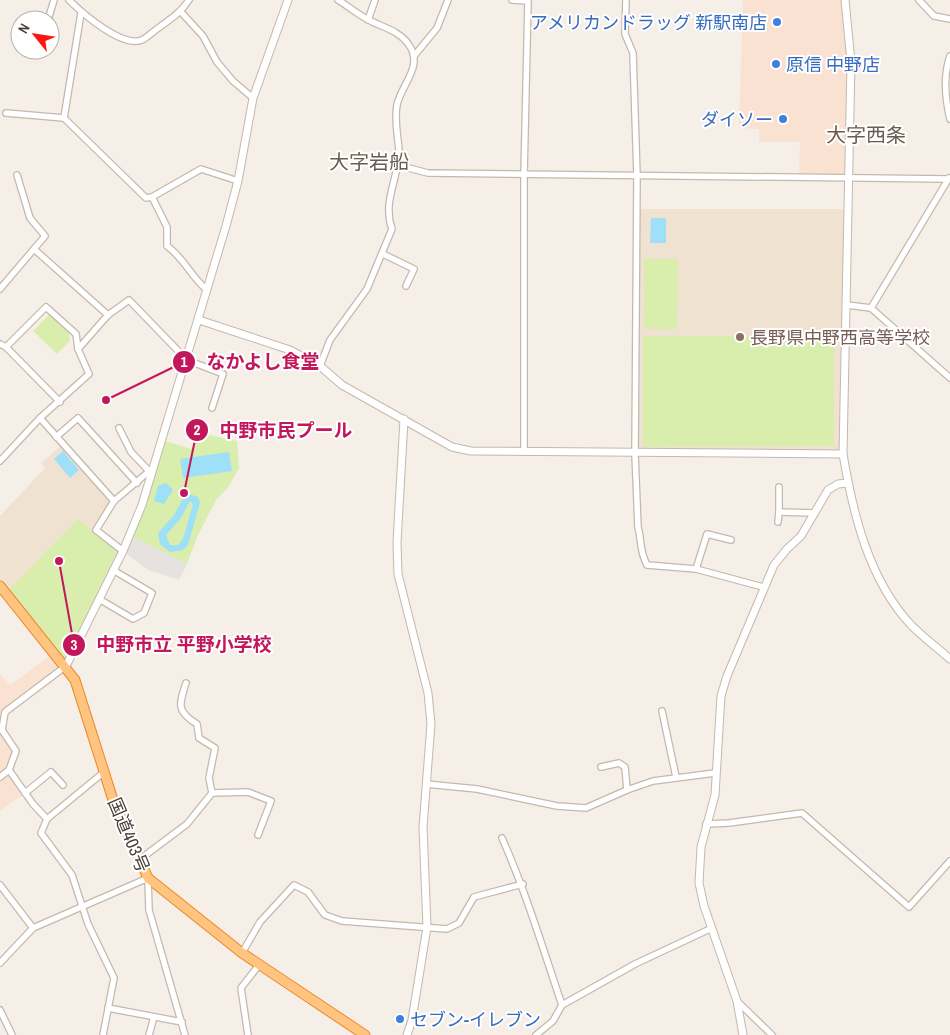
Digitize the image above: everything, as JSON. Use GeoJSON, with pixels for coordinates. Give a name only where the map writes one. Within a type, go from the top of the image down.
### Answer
{"type":"FeatureCollection","features":[{"type":"Feature","properties":{"kind":"highway","name":"国道403号"},"geometry":{"type":"LineString","coordinates":[[0,586],[66,666],[82,695],[104,772],[148,878],[242,953],[364,1035]]}},
{"type":"Feature","properties":{"kind":"street"},"geometry":{"type":"LineString","coordinates":[[69,0],[81,13],[100,26],[128,40],[141,40],[181,12],[189,0]]}},
{"type":"Feature","properties":{"kind":"street"},"geometry":{"type":"LineString","coordinates":[[0,777],[9,770],[16,751],[2,730],[5,712],[66,666],[123,551],[142,505],[187,360],[238,181],[253,98],[288,0]]}},
{"type":"Feature","properties":{"kind":"street"},"geometry":{"type":"LineString","coordinates":[[338,0],[368,20],[397,33],[409,45],[414,56]]}},
{"type":"Feature","properties":{"kind":"street"},"geometry":{"type":"LineString","coordinates":[[368,20],[375,0]]}},
{"type":"Feature","properties":{"kind":"street"},"geometry":{"type":"LineString","coordinates":[[320,366],[330,340],[367,289],[392,229],[388,217],[388,200],[399,152],[395,119],[397,103],[411,76],[414,56],[437,28],[448,0]]}},
{"type":"Feature","properties":{"kind":"street"},"geometry":{"type":"LineString","coordinates":[[512,0],[528,1],[524,175],[524,452]]}},
{"type":"Feature","properties":{"kind":"street"},"geometry":{"type":"LineString","coordinates":[[626,0],[625,34],[633,53],[637,176],[634,454],[638,527],[641,539],[640,551],[647,565],[696,570],[763,588]]}},
{"type":"Feature","properties":{"kind":"street"},"geometry":{"type":"LineString","coordinates":[[845,0],[852,62],[843,454],[848,483],[862,538],[894,602],[912,626],[950,658]]}},
{"type":"Feature","properties":{"kind":"street"},"geometry":{"type":"LineString","coordinates":[[919,0],[934,16],[950,19]]}},
{"type":"Feature","properties":{"kind":"street"},"geometry":{"type":"LineString","coordinates":[[181,12],[203,36],[217,62],[233,81],[253,98]]}},
{"type":"Feature","properties":{"kind":"street"},"geometry":{"type":"LineString","coordinates":[[64,118],[81,13]]}},
{"type":"Feature","properties":{"kind":"street"},"geometry":{"type":"LineString","coordinates":[[950,56],[946,68],[950,118]]}},
{"type":"Feature","properties":{"kind":"street"},"geometry":{"type":"LineString","coordinates":[[6,113],[64,118],[146,198],[152,197],[200,169],[238,181]]}},
{"type":"Feature","properties":{"kind":"street"},"geometry":{"type":"LineString","coordinates":[[397,165],[428,173],[850,179],[949,178]]}},
{"type":"Feature","properties":{"kind":"street"},"geometry":{"type":"LineString","coordinates":[[0,289],[45,236],[30,218],[17,174]]}},
{"type":"Feature","properties":{"kind":"street"},"geometry":{"type":"LineString","coordinates":[[871,308],[949,178]]}},
{"type":"Feature","properties":{"kind":"street"},"geometry":{"type":"LineString","coordinates":[[152,197],[167,227],[167,246],[181,256],[198,283],[207,290]]}},
{"type":"Feature","properties":{"kind":"street"},"geometry":{"type":"LineString","coordinates":[[34,249],[108,315]]}},
{"type":"Feature","properties":{"kind":"street"},"geometry":{"type":"LineString","coordinates":[[382,254],[414,269],[406,286]]}},
{"type":"Feature","properties":{"kind":"street"},"geometry":{"type":"LineString","coordinates":[[78,349],[108,315],[129,300],[187,360],[223,374],[212,408]]}},
{"type":"Feature","properties":{"kind":"street"},"geometry":{"type":"LineString","coordinates":[[847,305],[871,308],[950,378]]}},
{"type":"Feature","properties":{"kind":"street"},"geometry":{"type":"LineString","coordinates":[[0,461],[40,418],[60,402],[89,374],[78,349],[76,334],[46,307],[3,345],[60,402]]}},
{"type":"Feature","properties":{"kind":"street"},"geometry":{"type":"LineString","coordinates":[[198,320],[290,350],[320,366],[342,384],[452,447],[471,451],[634,454],[843,454]]}},
{"type":"Feature","properties":{"kind":"street"},"geometry":{"type":"LineString","coordinates":[[40,418],[114,501]]}},
{"type":"Feature","properties":{"kind":"street"},"geometry":{"type":"LineString","coordinates":[[56,437],[78,418],[137,483]]}},
{"type":"Feature","properties":{"kind":"street"},"geometry":{"type":"LineString","coordinates":[[404,419],[397,543],[398,574],[428,694],[431,724],[423,827],[427,927],[412,1020],[407,1035]]}},
{"type":"Feature","properties":{"kind":"street"},"geometry":{"type":"LineString","coordinates":[[120,428],[132,452],[152,469]]}},
{"type":"Feature","properties":{"kind":"street"},"geometry":{"type":"LineString","coordinates":[[123,551],[96,530],[114,501],[152,469]]}},
{"type":"Feature","properties":{"kind":"street"},"geometry":{"type":"LineString","coordinates":[[743,1035],[737,1001],[699,883],[706,824],[715,795],[721,696],[727,676],[774,566],[787,549],[801,536],[828,490],[838,484],[848,483]]}},
{"type":"Feature","properties":{"kind":"street"},"geometry":{"type":"LineString","coordinates":[[778,522],[779,487]]}},
{"type":"Feature","properties":{"kind":"street"},"geometry":{"type":"LineString","coordinates":[[779,512],[815,513]]}},
{"type":"Feature","properties":{"kind":"street"},"geometry":{"type":"LineString","coordinates":[[696,570],[707,534],[731,540]]}},
{"type":"Feature","properties":{"kind":"street"},"geometry":{"type":"LineString","coordinates":[[99,599],[134,619],[144,613],[152,593],[113,570]]}},
{"type":"Feature","properties":{"kind":"street"},"geometry":{"type":"LineString","coordinates":[[186,683],[179,703],[184,716],[197,724],[199,738],[215,748],[208,778],[212,793]]}},
{"type":"Feature","properties":{"kind":"street"},"geometry":{"type":"LineString","coordinates":[[662,711],[676,777]]}},
{"type":"Feature","properties":{"kind":"street"},"geometry":{"type":"LineString","coordinates":[[601,767],[619,763],[625,767],[627,790]]}},
{"type":"Feature","properties":{"kind":"street"},"geometry":{"type":"LineString","coordinates":[[9,770],[39,813],[47,819]]}},
{"type":"Feature","properties":{"kind":"street"},"geometry":{"type":"LineString","coordinates":[[25,793],[51,772],[63,785]]}},
{"type":"Feature","properties":{"kind":"street"},"geometry":{"type":"LineString","coordinates":[[103,1035],[114,978],[88,924],[72,875],[42,833],[47,819],[104,772]]}},
{"type":"Feature","properties":{"kind":"street"},"geometry":{"type":"LineString","coordinates":[[426,784],[477,789],[557,806],[586,808],[627,790],[676,777],[715,773]]}},
{"type":"Feature","properties":{"kind":"street"},"geometry":{"type":"LineString","coordinates":[[139,860],[186,824],[212,793],[248,792],[271,801],[258,835]]}},
{"type":"Feature","properties":{"kind":"street"},"geometry":{"type":"LineString","coordinates":[[706,824],[729,824],[802,813],[909,907],[950,861]]}},
{"type":"Feature","properties":{"kind":"street"},"geometry":{"type":"LineString","coordinates":[[502,838],[523,884],[533,922],[562,1005]]}},
{"type":"Feature","properties":{"kind":"street"},"geometry":{"type":"LineString","coordinates":[[0,963],[33,928],[148,878],[149,910],[182,1022],[184,1035]]}},
{"type":"Feature","properties":{"kind":"street"},"geometry":{"type":"LineString","coordinates":[[242,953],[260,922],[294,885],[308,892],[325,915],[342,920],[447,929],[459,923],[474,897],[523,884]]}},
{"type":"Feature","properties":{"kind":"street"},"geometry":{"type":"LineString","coordinates":[[0,885],[33,928]]}},
{"type":"Feature","properties":{"kind":"street"},"geometry":{"type":"LineString","coordinates":[[536,1035],[553,1021],[562,1005],[635,964],[712,928]]}},
{"type":"Feature","properties":{"kind":"street"},"geometry":{"type":"LineString","coordinates":[[248,1035],[241,988],[260,965]]}},
{"type":"Feature","properties":{"kind":"street"},"geometry":{"type":"LineString","coordinates":[[737,1001],[772,1035]]}},
{"type":"Feature","properties":{"kind":"street"},"geometry":{"type":"LineString","coordinates":[[108,1008],[182,1022]]}},
{"type":"Feature","properties":{"kind":"street"},"geometry":{"type":"LineString","coordinates":[[0,1010],[12,1035]]}},
{"type":"Feature","properties":{"kind":"street"},"geometry":{"type":"LineString","coordinates":[[149,1035],[154,1017]]}},
{"type":"Feature","properties":{"kind":"shaded area"},"geometry":{"type":"Polygon","coordinates":[[[743,0],[845,0],[849,23],[850,179],[799,178],[800,142],[759,142],[759,129],[739,128],[743,0]]]}},
{"type":"Feature","properties":{"kind":"shaded area","name":"長野県中野西高等学校"},"geometry":{"type":"Polygon","coordinates":[[[637,209],[849,209],[843,454],[635,454],[637,209]]]}},
{"type":"Feature","properties":{"kind":"shaded area"},"geometry":{"type":"Polygon","coordinates":[[[63,444],[114,501],[96,530],[123,551],[66,666],[0,586],[0,516],[45,468],[41,463],[63,444]]]}},
{"type":"Feature","properties":{"kind":"shaded area"},"geometry":{"type":"Polygon","coordinates":[[[129,535],[187,564],[179,580],[148,570],[123,551],[129,535]]]}},
{"type":"Feature","properties":{"kind":"shaded area"},"geometry":{"type":"Polygon","coordinates":[[[55,652],[66,666],[5,712],[2,730],[16,751],[9,770],[25,793],[0,811],[0,674],[10,685],[55,652]]]}},
{"type":"Feature","properties":{"kind":"green space"},"geometry":{"type":"Polygon","coordinates":[[[644,259],[678,259],[677,329],[644,329],[644,259]]]}},
{"type":"Feature","properties":{"kind":"green space"},"geometry":{"type":"Polygon","coordinates":[[[50,314],[69,333],[70,341],[57,354],[33,331],[50,314]]]}},
{"type":"Feature","properties":{"kind":"green space"},"geometry":{"type":"Polygon","coordinates":[[[643,336],[834,336],[834,446],[643,447],[643,336]]]}},
{"type":"Feature","properties":{"kind":"green space"},"geometry":{"type":"Polygon","coordinates":[[[201,433],[237,441],[239,468],[229,486],[216,500],[197,537],[187,564],[129,535],[162,440],[191,449],[201,433]]]}},
{"type":"Feature","properties":{"kind":"green space"},"geometry":{"type":"Polygon","coordinates":[[[78,519],[117,551],[66,659],[9,590],[78,519]]]}},
{"type":"Feature","properties":{"kind":"water"},"geometry":{"type":"Polygon","coordinates":[[[651,218],[666,218],[666,243],[650,243],[651,218]]]}},
{"type":"Feature","properties":{"kind":"water"},"geometry":{"type":"Polygon","coordinates":[[[63,451],[79,470],[70,478],[54,459],[63,451]]]}},
{"type":"Feature","properties":{"kind":"water"},"geometry":{"type":"Polygon","coordinates":[[[229,452],[232,471],[183,478],[180,459],[229,452]]]}},
{"type":"Feature","properties":{"kind":"water"},"geometry":{"type":"Polygon","coordinates":[[[166,483],[173,490],[164,504],[154,501],[158,486],[166,483]]]}},
{"type":"Feature","properties":{"kind":"water"},"geometry":{"type":"Polygon","coordinates":[[[189,494],[198,497],[200,503],[188,545],[183,550],[170,552],[160,544],[158,533],[174,515],[184,497],[189,494]],[[190,501],[181,518],[166,535],[170,545],[178,545],[183,539],[193,504],[190,501]]]}},
{"type":"Feature","properties":{"kind":"place","name":"アメリカンドラッグ 新駅南店"},"geometry":{"type":"Point","coordinates":[777,22]}},
{"type":"Feature","properties":{"kind":"place","name":"原信 中野店"},"geometry":{"type":"Point","coordinates":[776,64]}},
{"type":"Feature","properties":{"kind":"place","name":"ダイソー"},"geometry":{"type":"Point","coordinates":[783,119]}},
{"type":"Feature","properties":{"kind":"place","name":"長野県中野西高等学校"},"geometry":{"type":"Point","coordinates":[740,337]}},
{"type":"Feature","properties":{"kind":"place","name":"なかよし食堂"},"geometry":{"type":"Point","coordinates":[106,400]}},
{"type":"Feature","properties":{"kind":"place","name":"中野市民プール"},"geometry":{"type":"Point","coordinates":[184,493]}},
{"type":"Feature","properties":{"kind":"place","name":"中野市立 平野小学校"},"geometry":{"type":"Point","coordinates":[59,561]}},
{"type":"Feature","properties":{"kind":"place","name":"セブン-イレブン"},"geometry":{"type":"Point","coordinates":[400,1019]}},
{"type":"Feature","properties":{"kind":"district","name":"大字西条"},"geometry":{"type":"Point","coordinates":[866,134]}},
{"type":"Feature","properties":{"kind":"district","name":"大字岩船"},"geometry":{"type":"Point","coordinates":[369,161]}}]}
